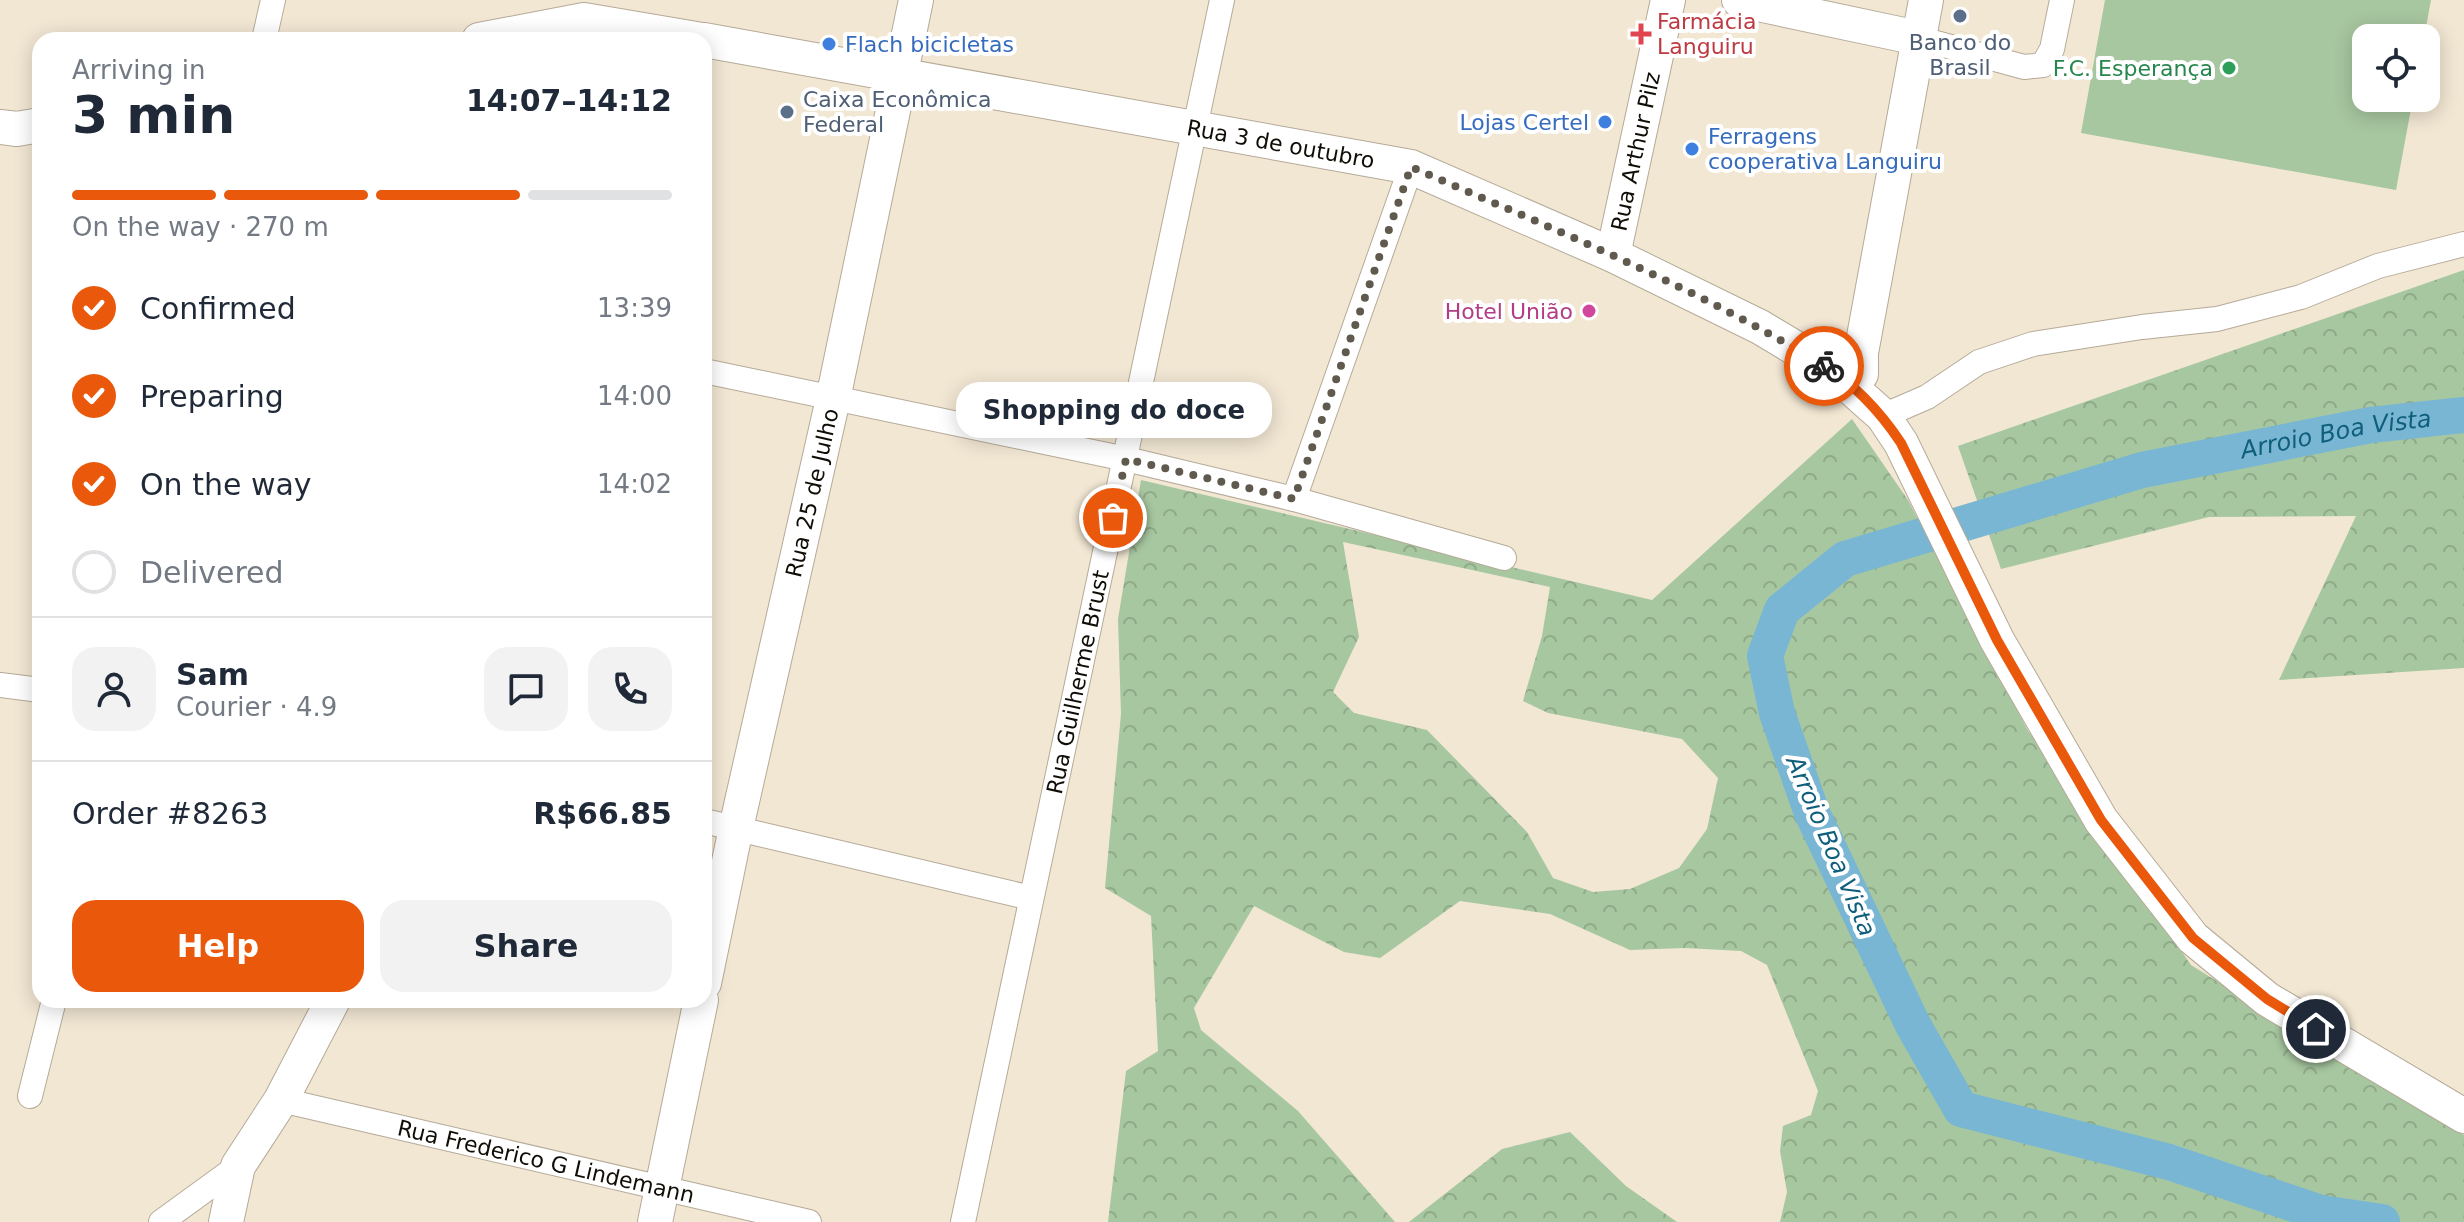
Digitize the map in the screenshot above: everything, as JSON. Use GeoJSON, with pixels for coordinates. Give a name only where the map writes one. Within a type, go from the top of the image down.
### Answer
{"type":"FeatureCollection","features":[{"type":"Feature","properties":{"kind":"main road","name":"Rua 25 de Julho"},"geometry":{"type":"LineString","coordinates":[[712,904],[720,825],[833,399],[916,0]]}},
{"type":"Feature","properties":{"kind":"main road","name":"Rua Arthur Pilz"},"geometry":{"type":"LineString","coordinates":[[1613,255],[1668,0]]}},
{"type":"Feature","properties":{"kind":"main road"},"geometry":{"type":"LineString","coordinates":[[1739,0],[1918,38]]}},
{"type":"Feature","properties":{"kind":"main road"},"geometry":{"type":"LineString","coordinates":[[1926,0],[1861,353],[1872,405],[1901,443],[1997,640],[2101,820],[2193,938],[2267,999],[2464,1116]]}},
{"type":"Feature","properties":{"kind":"main road","name":"Rua 3 de outubro"},"geometry":{"type":"LineString","coordinates":[[584,20],[655,32]]}},
{"type":"Feature","properties":{"kind":"main road"},"geometry":{"type":"LineString","coordinates":[[521,32],[584,20]]}},
{"type":"Feature","properties":{"kind":"main road","name":"Rua 3 de outubro"},"geometry":{"type":"LineString","coordinates":[[712,42],[1411,167],[1613,255],[1760,327],[1830,369],[1872,405]]}},
{"type":"Feature","properties":{"kind":"main road"},"geometry":{"type":"LineString","coordinates":[[0,127],[32,126]]}},
{"type":"Feature","properties":{"kind":"main road"},"geometry":{"type":"LineString","coordinates":[[1830,369],[1861,353]]}},
{"type":"Feature","properties":{"kind":"main road"},"geometry":{"type":"LineString","coordinates":[[226,1222],[238,1166],[281,1100],[329,1008]]}},
{"type":"Feature","properties":{"kind":"main road"},"geometry":{"type":"LineString","coordinates":[[655,1222],[699,1008]]}},
{"type":"Feature","properties":{"kind":"street"},"geometry":{"type":"LineString","coordinates":[[266,32],[273,0]]}},
{"type":"Feature","properties":{"kind":"street","name":"Rua Guilherme Brust"},"geometry":{"type":"LineString","coordinates":[[963,1222],[1222,0]]}},
{"type":"Feature","properties":{"kind":"street"},"geometry":{"type":"LineString","coordinates":[[1918,38],[2024,67],[2043,65],[2052,49],[2062,0]]}},
{"type":"Feature","properties":{"kind":"street"},"geometry":{"type":"LineString","coordinates":[[1294,499],[1411,167]]}},
{"type":"Feature","properties":{"kind":"street"},"geometry":{"type":"LineString","coordinates":[[1872,405],[1927,397],[1979,362],[2033,344],[2217,319],[2301,297],[2378,266],[2464,244]]}},
{"type":"Feature","properties":{"kind":"street"},"geometry":{"type":"LineString","coordinates":[[712,373],[1126,459],[1294,499],[1504,558]]}},
{"type":"Feature","properties":{"kind":"street"},"geometry":{"type":"LineString","coordinates":[[0,685],[32,689]]}},
{"type":"Feature","properties":{"kind":"street"},"geometry":{"type":"LineString","coordinates":[[720,825],[1031,898]]}},
{"type":"Feature","properties":{"kind":"street"},"geometry":{"type":"LineString","coordinates":[[30,1096],[52,1008]]}},
{"type":"Feature","properties":{"kind":"street","name":"Rua Frederico G Lindemann"},"geometry":{"type":"LineString","coordinates":[[281,1100],[809,1222]]}},
{"type":"Feature","properties":{"kind":"street"},"geometry":{"type":"LineString","coordinates":[[161,1222],[238,1166]]}},
{"type":"Feature","properties":{"kind":"green space","name":"F.C. Esperança"},"geometry":{"type":"Polygon","coordinates":[[[2105,0],[2431,0],[2427,24],[2352,24],[2352,112],[2410,112],[2396,190],[2081,133],[2105,0]]]}},
{"type":"Feature","properties":{"kind":"green space"},"geometry":{"type":"Polygon","coordinates":[[[2464,270],[2464,668],[2279,680],[2356,516],[2209,517],[2001,569],[1958,446],[2464,270]]]}},
{"type":"Feature","properties":{"kind":"green space"},"geometry":{"type":"Polygon","coordinates":[[[1852,419],[1908,500],[2027,729],[2191,965],[2464,1135],[2464,1222],[1780,1222],[1787,1192],[1780,1151],[1783,1126],[1811,1115],[1818,1091],[1767,965],[1741,951],[1685,948],[1630,950],[1550,914],[1460,901],[1380,958],[1344,952],[1254,906],[1194,1008],[1201,1030],[1298,1111],[1395,1222],[1108,1222],[1126,1071],[1158,1051],[1151,916],[1105,888],[1121,714],[1118,619],[1141,480],[1652,600],[1852,419]],[[1343,542],[1359,637],[1333,692],[1354,713],[1427,730],[1527,832],[1553,878],[1593,892],[1630,889],[1679,868],[1707,829],[1718,778],[1682,739],[1548,713],[1523,701],[1542,636],[1550,587],[1343,542]]]}},
{"type":"Feature","properties":{"kind":"green space"},"geometry":{"type":"Polygon","coordinates":[[[1570,1132],[1626,1186],[1677,1222],[1409,1222],[1502,1149],[1570,1132]]]}},
{"type":"Feature","properties":{"kind":"waterway","name":"Arroio Boa Vista"},"geometry":{"type":"LineString","coordinates":[[2382,1222],[2321,1213],[2169,1162],[1961,1109],[1913,1025],[1812,813],[1777,713],[1765,656],[1782,610],[1845,559],[2142,470],[2371,425],[2464,415]]}},
{"type":"Feature","properties":{"kind":"way so far"},"geometry":{"type":"LineString","coordinates":[[1113,518],[1126,459],[1294,499],[1411,167],[1613,255],[1760,327],[1824,366]]}},
{"type":"Feature","properties":{"kind":"place","name":"Banco do Brasil"},"geometry":{"type":"Point","coordinates":[1960,16]}},
{"type":"Feature","properties":{"kind":"place","name":"Farmácia Languiru"},"geometry":{"type":"Point","coordinates":[1641,34]}},
{"type":"Feature","properties":{"kind":"place","name":"Flach bicicletas"},"geometry":{"type":"Point","coordinates":[829,44]}},
{"type":"Feature","properties":{"kind":"place","name":"F.C. Esperança"},"geometry":{"type":"Point","coordinates":[2229,68]}},
{"type":"Feature","properties":{"kind":"place","name":"Caixa Econômica Federal"},"geometry":{"type":"Point","coordinates":[787,112]}},
{"type":"Feature","properties":{"kind":"place","name":"Lojas Certel"},"geometry":{"type":"Point","coordinates":[1605,122]}},
{"type":"Feature","properties":{"kind":"place","name":"Ferragens cooperativa Languiru"},"geometry":{"type":"Point","coordinates":[1692,149]}},
{"type":"Feature","properties":{"kind":"place","name":"Hotel União"},"geometry":{"type":"Point","coordinates":[1589,311]}},
{"type":"Feature","properties":{"kind":"place","name":"Shopping do doce"},"geometry":{"type":"Point","coordinates":[1113,518]}},
{"type":"Feature","properties":{"kind":"route"},"geometry":{"type":"LineString","coordinates":[[1824,366],[1861,394],[1883,416],[1901,443],[1997,640],[2101,820],[2193,938],[2267,999],[2316,1029]]}}]}
